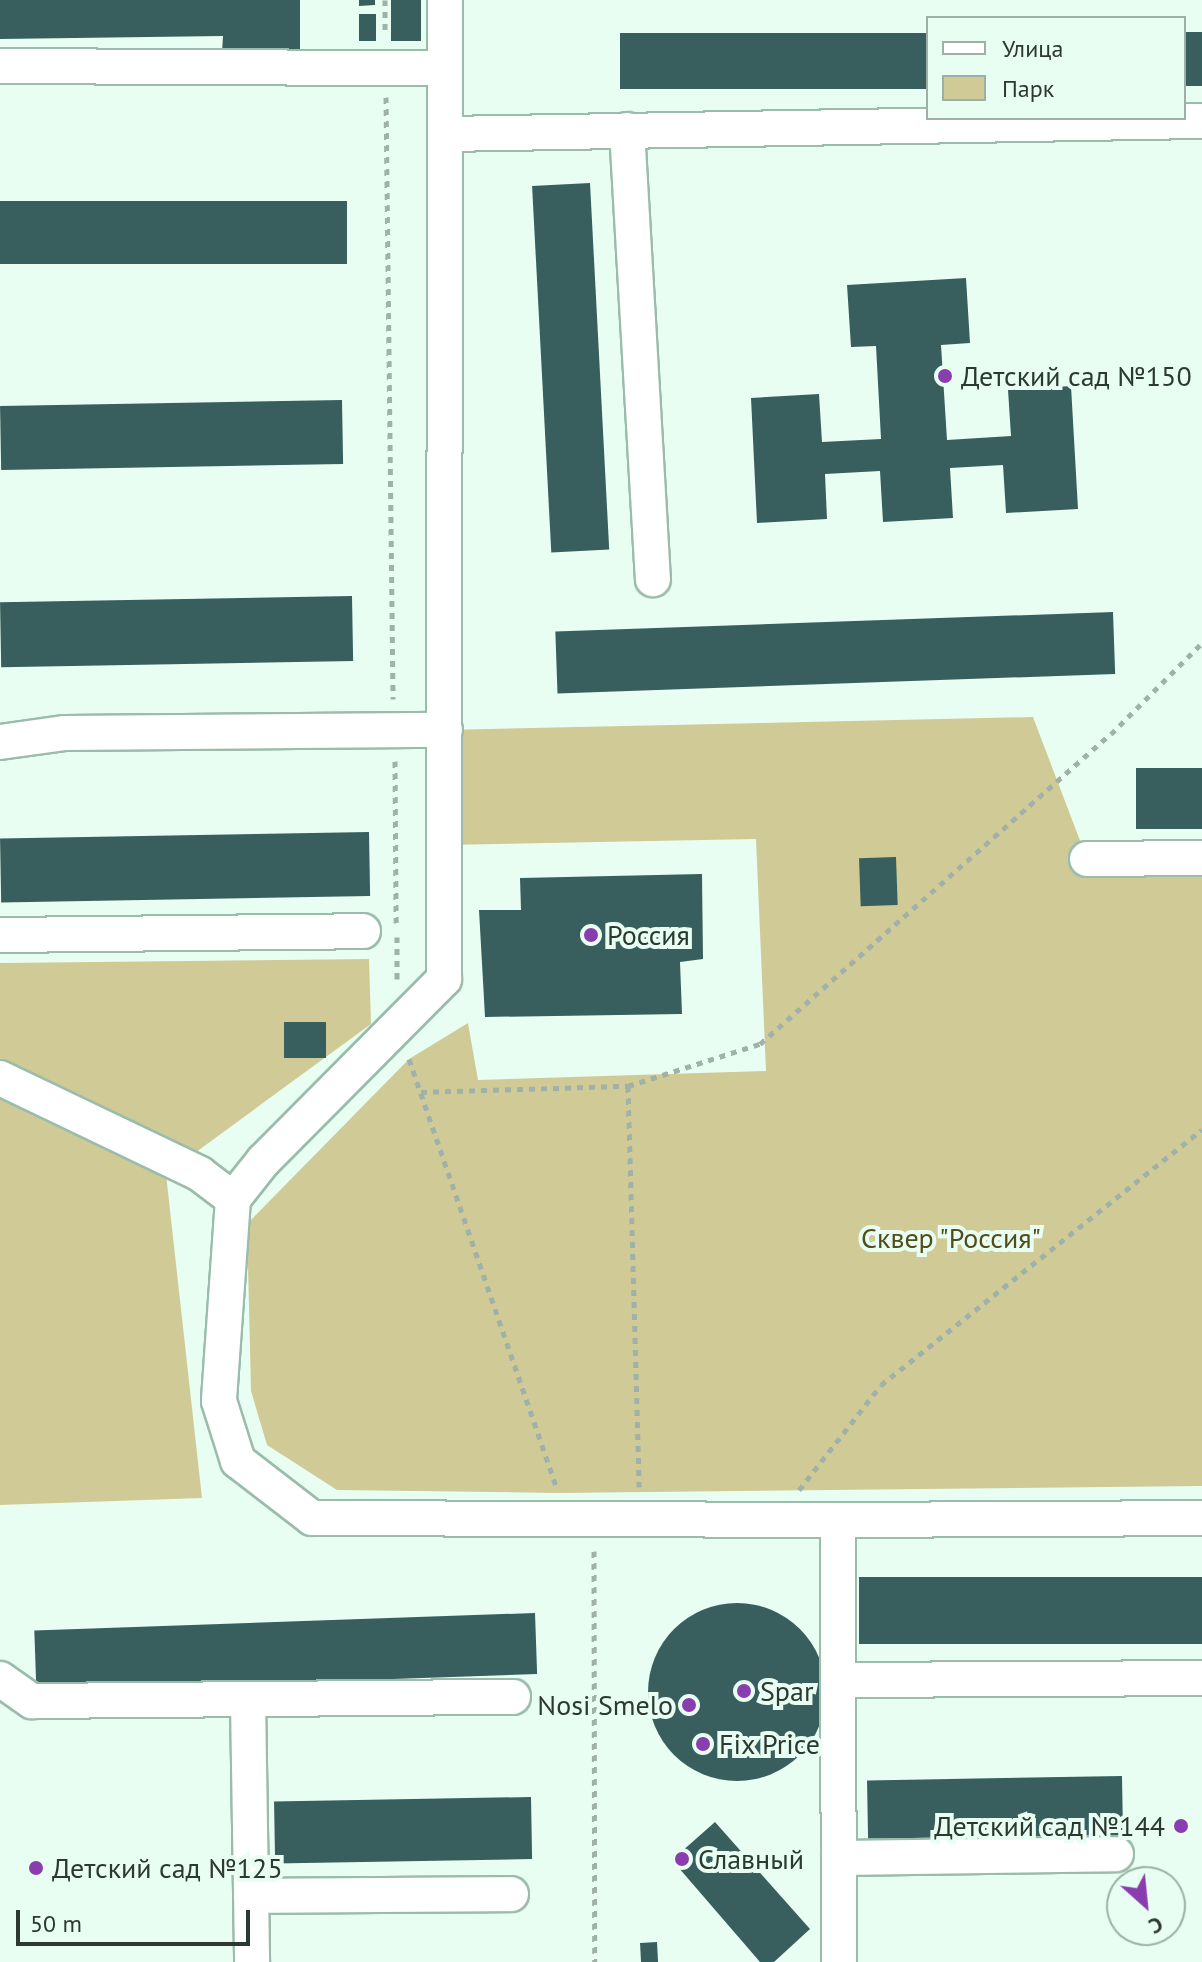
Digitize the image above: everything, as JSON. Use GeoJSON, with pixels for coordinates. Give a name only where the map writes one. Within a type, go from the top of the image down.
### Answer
{"type":"FeatureCollection","features":[{"type":"Feature","properties":{"kind":"street"},"geometry":{"type":"LineString","coordinates":[[445,0],[444,979],[264,1160],[233,1199],[219,1401],[238,1461],[312,1518],[594,1522],[1202,1518]]}},
{"type":"Feature","properties":{"kind":"street"},"geometry":{"type":"LineString","coordinates":[[0,66],[443,68]]}},
{"type":"Feature","properties":{"kind":"street"},"geometry":{"type":"LineString","coordinates":[[446,134],[1202,121]]}},
{"type":"Feature","properties":{"kind":"street"},"geometry":{"type":"LineString","coordinates":[[627,130],[653,579]]}},
{"type":"Feature","properties":{"kind":"street"},"geometry":{"type":"LineString","coordinates":[[0,742],[65,733],[445,730]]}},
{"type":"Feature","properties":{"kind":"street"},"geometry":{"type":"LineString","coordinates":[[1087,859],[1202,858]]}},
{"type":"Feature","properties":{"kind":"street"},"geometry":{"type":"LineString","coordinates":[[0,935],[363,931]]}},
{"type":"Feature","properties":{"kind":"street"},"geometry":{"type":"LineString","coordinates":[[0,1078],[200,1174],[233,1199]]}},
{"type":"Feature","properties":{"kind":"street"},"geometry":{"type":"LineString","coordinates":[[838,1520],[839,1962]]}},
{"type":"Feature","properties":{"kind":"street"},"geometry":{"type":"LineString","coordinates":[[839,1680],[1202,1678]]}},
{"type":"Feature","properties":{"kind":"street"},"geometry":{"type":"LineString","coordinates":[[0,1679],[32,1701],[513,1697]]}},
{"type":"Feature","properties":{"kind":"street"},"geometry":{"type":"LineString","coordinates":[[248,1700],[252,1962]]}},
{"type":"Feature","properties":{"kind":"street"},"geometry":{"type":"LineString","coordinates":[[839,1858],[1116,1854]]}},
{"type":"Feature","properties":{"kind":"street"},"geometry":{"type":"LineString","coordinates":[[251,1896],[511,1894]]}},
{"type":"Feature","properties":{"kind":"path"},"geometry":{"type":"LineString","coordinates":[[421,1092],[628,1086],[760,1044],[1111,734],[1202,643]]}},
{"type":"Feature","properties":{"kind":"path"},"geometry":{"type":"LineString","coordinates":[[628,1086],[640,1520]]}},
{"type":"Feature","properties":{"kind":"path"},"geometry":{"type":"LineString","coordinates":[[775,1520],[881,1385],[1202,1130]]}},
{"type":"Feature","properties":{"kind":"path"},"geometry":{"type":"LineString","coordinates":[[594,1522],[595,1962]]}},
{"type":"Feature","properties":{"kind":"green space","name":"Сквер \"Россия\""},"geometry":{"type":"Polygon","coordinates":[[[1033,717],[1087,859],[1202,858],[1202,1486],[558,1493],[337,1490],[267,1445],[251,1391],[247,1224],[409,1059],[468,1023],[478,1080],[766,1071],[756,839],[444,845],[445,730],[1033,717]]]}},
{"type":"Feature","properties":{"kind":"green space"},"geometry":{"type":"Polygon","coordinates":[[[369,959],[371,1024],[166,1174],[202,1498],[0,1505],[0,963],[369,959]]]}},
{"type":"Feature","properties":{"kind":"building"},"geometry":{"type":"Polygon","coordinates":[[[0,0],[300,0],[300,52],[222,52],[223,36],[0,39],[0,0]]]}},
{"type":"Feature","properties":{"kind":"building"},"geometry":{"type":"Polygon","coordinates":[[[359,0],[375,0],[375,5],[359,6],[359,0]]]}},
{"type":"Feature","properties":{"kind":"building"},"geometry":{"type":"Polygon","coordinates":[[[391,0],[421,0],[421,41],[391,41],[391,0]]]}},
{"type":"Feature","properties":{"kind":"building"},"geometry":{"type":"Polygon","coordinates":[[[359,14],[376,14],[376,41],[359,41],[359,14]]]}},
{"type":"Feature","properties":{"kind":"building"},"geometry":{"type":"Polygon","coordinates":[[[1186,32],[1202,32],[1202,86],[1186,86],[1186,32]]]}},
{"type":"Feature","properties":{"kind":"building"},"geometry":{"type":"Polygon","coordinates":[[[620,33],[926,33],[926,89],[620,89],[620,33]]]}},
{"type":"Feature","properties":{"kind":"building"},"geometry":{"type":"Polygon","coordinates":[[[590,183],[609,549],[551,553],[532,186],[590,183]]]}},
{"type":"Feature","properties":{"kind":"building"},"geometry":{"type":"Polygon","coordinates":[[[0,201],[347,201],[347,264],[0,264],[0,201]]]}},
{"type":"Feature","properties":{"kind":"building"},"geometry":{"type":"Polygon","coordinates":[[[966,278],[970,343],[941,345],[947,440],[1011,436],[1008,390],[1071,386],[1078,509],[1006,513],[1003,465],[950,468],[953,518],[883,522],[880,471],[825,474],[827,519],[757,523],[751,398],[819,394],[822,442],[881,439],[876,346],[851,347],[847,285],[966,278]]]}},
{"type":"Feature","properties":{"kind":"building"},"geometry":{"type":"Polygon","coordinates":[[[342,400],[343,464],[1,470],[0,406],[342,400]]]}},
{"type":"Feature","properties":{"kind":"building"},"geometry":{"type":"Polygon","coordinates":[[[352,596],[353,661],[1,667],[0,602],[352,596]]]}},
{"type":"Feature","properties":{"kind":"building"},"geometry":{"type":"Polygon","coordinates":[[[1113,612],[1115,674],[558,693],[555,631],[1113,612]]]}},
{"type":"Feature","properties":{"kind":"building"},"geometry":{"type":"Polygon","coordinates":[[[1136,768],[1202,768],[1202,829],[1136,829],[1136,768]]]}},
{"type":"Feature","properties":{"kind":"building"},"geometry":{"type":"Polygon","coordinates":[[[369,832],[370,896],[1,902],[0,838],[369,832]]]}},
{"type":"Feature","properties":{"kind":"building"},"geometry":{"type":"Polygon","coordinates":[[[896,857],[898,905],[861,906],[859,858],[896,857]]]}},
{"type":"Feature","properties":{"kind":"building","name":"Россия"},"geometry":{"type":"Polygon","coordinates":[[[702,874],[703,959],[680,962],[682,1014],[485,1017],[479,910],[521,910],[520,878],[702,874]]]}},
{"type":"Feature","properties":{"kind":"building"},"geometry":{"type":"Polygon","coordinates":[[[284,1022],[326,1022],[326,1058],[284,1058],[284,1022]]]}},
{"type":"Feature","properties":{"kind":"building"},"geometry":{"type":"Polygon","coordinates":[[[859,1577],[1202,1577],[1202,1644],[859,1644],[859,1577]]]}},
{"type":"Feature","properties":{"kind":"building"},"geometry":{"type":"Polygon","coordinates":[[[737,1603],[771,1610],[800,1629],[819,1658],[826,1692],[819,1726],[800,1755],[771,1774],[737,1781],[703,1774],[674,1755],[655,1726],[648,1692],[655,1658],[674,1629],[703,1610],[737,1603]]]}},
{"type":"Feature","properties":{"kind":"building"},"geometry":{"type":"Polygon","coordinates":[[[535,1613],[537,1674],[36,1691],[34,1630],[535,1613]]]}},
{"type":"Feature","properties":{"kind":"building"},"geometry":{"type":"Polygon","coordinates":[[[1122,1776],[1123,1838],[868,1842],[867,1780],[1122,1776]]]}},
{"type":"Feature","properties":{"kind":"building"},"geometry":{"type":"Polygon","coordinates":[[[531,1797],[532,1859],[275,1863],[274,1801],[531,1797]]]}},
{"type":"Feature","properties":{"kind":"building"},"geometry":{"type":"Polygon","coordinates":[[[715,1822],[810,1929],[774,1962],[760,1962],[672,1860],[715,1822]]]}},
{"type":"Feature","properties":{"kind":"building"},"geometry":{"type":"Polygon","coordinates":[[[657,1942],[658,1962],[641,1962],[640,1943],[657,1942]]]}},
{"type":"Feature","properties":{"kind":"place","name":"Детский сад №150"},"geometry":{"type":"Point","coordinates":[945,376]}},
{"type":"Feature","properties":{"kind":"place","name":"Россия"},"geometry":{"type":"Point","coordinates":[591,935]}},
{"type":"Feature","properties":{"kind":"place","name":"Spar"},"geometry":{"type":"Point","coordinates":[744,1691]}},
{"type":"Feature","properties":{"kind":"place","name":"Nosi Smelo"},"geometry":{"type":"Point","coordinates":[689,1705]}},
{"type":"Feature","properties":{"kind":"place","name":"Fix Price"},"geometry":{"type":"Point","coordinates":[703,1744]}},
{"type":"Feature","properties":{"kind":"place","name":"Детский сад №144"},"geometry":{"type":"Point","coordinates":[1181,1826]}},
{"type":"Feature","properties":{"kind":"place","name":"Славный"},"geometry":{"type":"Point","coordinates":[682,1859]}},
{"type":"Feature","properties":{"kind":"place","name":"Детский сад №125"},"geometry":{"type":"Point","coordinates":[36,1868]}}]}
